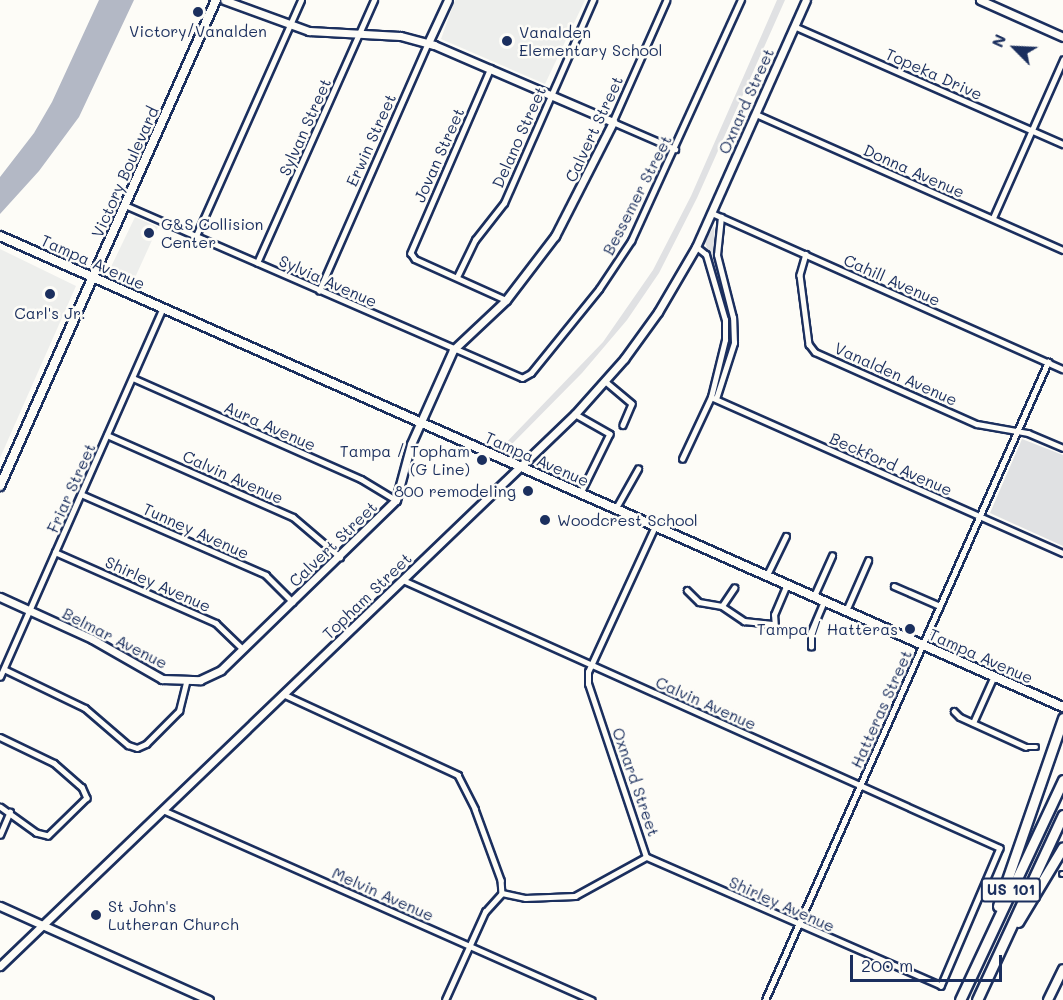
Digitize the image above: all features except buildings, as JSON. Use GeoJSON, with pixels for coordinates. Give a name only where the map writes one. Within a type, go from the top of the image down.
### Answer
{"type":"FeatureCollection","features":[{"type":"Feature","properties":{"kind":"highway"},"geometry":{"type":"LineString","coordinates":[[986,945],[1063,718]]}},
{"type":"Feature","properties":{"kind":"highway","name":"US 101"},"geometry":{"type":"LineString","coordinates":[[960,1000],[1063,780]]}},
{"type":"Feature","properties":{"kind":"highway","name":"US 101"},"geometry":{"type":"LineString","coordinates":[[977,1000],[1063,815]]}},
{"type":"Feature","properties":{"kind":"highway"},"geometry":{"type":"LineString","coordinates":[[1009,933],[1028,909],[1063,846]]}},
{"type":"Feature","properties":{"kind":"main road","name":"Victory Boulevard"},"geometry":{"type":"LineString","coordinates":[[0,486],[216,0]]}},
{"type":"Feature","properties":{"kind":"main road"},"geometry":{"type":"LineString","coordinates":[[224,0],[289,26],[400,36],[428,43],[613,122]]}},
{"type":"Feature","properties":{"kind":"main road","name":"Erwin Street"},"geometry":{"type":"LineString","coordinates":[[428,43],[448,0]]}},
{"type":"Feature","properties":{"kind":"main road","name":"Oxnard Street"},"geometry":{"type":"LineString","coordinates":[[712,213],[806,0]]}},
{"type":"Feature","properties":{"kind":"main road"},"geometry":{"type":"LineString","coordinates":[[980,0],[1063,37]]}},
{"type":"Feature","properties":{"kind":"main road","name":"Calvert Street"},"geometry":{"type":"LineString","coordinates":[[186,681],[221,670],[340,557],[396,500],[421,422],[453,350],[506,300],[576,201],[613,122]]}},
{"type":"Feature","properties":{"kind":"main road","name":"Topham Street"},"geometry":{"type":"LineString","coordinates":[[0,966],[575,414],[605,381],[658,312],[696,247],[712,213]]}},
{"type":"Feature","properties":{"kind":"main road","name":"Tampa Avenue"},"geometry":{"type":"LineString","coordinates":[[0,236],[1063,706]]}},
{"type":"Feature","properties":{"kind":"main road","name":"Belmar Avenue"},"geometry":{"type":"LineString","coordinates":[[0,597],[102,644],[151,675],[186,681]]}},
{"type":"Feature","properties":{"kind":"main road"},"geometry":{"type":"LineString","coordinates":[[0,906],[209,1000]]}},
{"type":"Feature","properties":{"kind":"main road"},"geometry":{"type":"LineString","coordinates":[[1048,1000],[1063,969]]}},
{"type":"Feature","properties":{"kind":"street"},"geometry":{"type":"LineString","coordinates":[[196,236],[301,0]]}},
{"type":"Feature","properties":{"kind":"street","name":"Sylvan Street"},"geometry":{"type":"LineString","coordinates":[[257,264],[374,0]]}},
{"type":"Feature","properties":{"kind":"street","name":"Delano Street"},"geometry":{"type":"LineString","coordinates":[[457,278],[475,240],[504,203],[593,0]]}},
{"type":"Feature","properties":{"kind":"street","name":"Calvert Street"},"geometry":{"type":"LineString","coordinates":[[613,122],[667,0]]}},
{"type":"Feature","properties":{"kind":"street","name":"Bessemer Street"},"geometry":{"type":"LineString","coordinates":[[522,378],[531,373],[616,266],[675,149],[741,0]]}},
{"type":"Feature","properties":{"kind":"street","name":"Topeka Drive"},"geometry":{"type":"LineString","coordinates":[[794,26],[1063,144]]}},
{"type":"Feature","properties":{"kind":"street","name":"Erwin Street"},"geometry":{"type":"LineString","coordinates":[[319,291],[428,43]]}},
{"type":"Feature","properties":{"kind":"street"},"geometry":{"type":"LineString","coordinates":[[993,218],[1063,60]]}},
{"type":"Feature","properties":{"kind":"street","name":"Jovan Street"},"geometry":{"type":"LineString","coordinates":[[457,278],[411,253],[491,68]]}},
{"type":"Feature","properties":{"kind":"street","name":"Donna Avenue"},"geometry":{"type":"LineString","coordinates":[[756,114],[1063,249]]}},
{"type":"Feature","properties":{"kind":"street"},"geometry":{"type":"LineString","coordinates":[[613,122],[675,149]]}},
{"type":"Feature","properties":{"kind":"street","name":"Sylvia Avenue"},"geometry":{"type":"LineString","coordinates":[[125,205],[453,350],[522,378]]}},
{"type":"Feature","properties":{"kind":"street","name":"Cahill Avenue"},"geometry":{"type":"LineString","coordinates":[[712,213],[1063,369]]}},
{"type":"Feature","properties":{"kind":"street"},"geometry":{"type":"LineString","coordinates":[[716,399],[734,343],[733,318],[717,255],[721,217]]}},
{"type":"Feature","properties":{"kind":"street"},"geometry":{"type":"LineString","coordinates":[[682,459],[711,397],[723,355],[724,320],[705,255],[696,247]]}},
{"type":"Feature","properties":{"kind":"street","name":"Vanalden Avenue"},"geometry":{"type":"LineString","coordinates":[[806,255],[800,275],[809,344],[814,352],[977,424],[1017,431],[1063,448]]}},
{"type":"Feature","properties":{"kind":"street"},"geometry":{"type":"LineString","coordinates":[[457,278],[506,300]]}},
{"type":"Feature","properties":{"kind":"street","name":"Friar Street"},"geometry":{"type":"LineString","coordinates":[[0,677],[164,308]]}},
{"type":"Feature","properties":{"kind":"street","name":"Hatteras Street"},"geometry":{"type":"LineString","coordinates":[[765,1000],[1048,362]]}},
{"type":"Feature","properties":{"kind":"street","name":"Aura Avenue"},"geometry":{"type":"LineString","coordinates":[[133,378],[361,479],[396,500]]}},
{"type":"Feature","properties":{"kind":"street"},"geometry":{"type":"LineString","coordinates":[[605,381],[632,404],[623,425]]}},
{"type":"Feature","properties":{"kind":"street","name":"Beckford Avenue"},"geometry":{"type":"LineString","coordinates":[[711,397],[1063,553]]}},
{"type":"Feature","properties":{"kind":"street"},"geometry":{"type":"LineString","coordinates":[[575,414],[610,434],[581,493]]}},
{"type":"Feature","properties":{"kind":"street","name":"Calvin Avenue"},"geometry":{"type":"LineString","coordinates":[[107,435],[293,517],[340,557]]}},
{"type":"Feature","properties":{"kind":"street"},"geometry":{"type":"LineString","coordinates":[[615,508],[638,469]]}},
{"type":"Feature","properties":{"kind":"street","name":"Tunney Avenue"},"geometry":{"type":"LineString","coordinates":[[81,494],[266,575],[293,602]]}},
{"type":"Feature","properties":{"kind":"street","name":"Oxnard Street"},"geometry":{"type":"LineString","coordinates":[[502,893],[525,898],[575,896],[646,857],[588,684],[591,666],[655,526]]}},
{"type":"Feature","properties":{"kind":"street"},"geometry":{"type":"LineString","coordinates":[[767,575],[786,536]]}},
{"type":"Feature","properties":{"kind":"street","name":"Shirley Avenue"},"geometry":{"type":"LineString","coordinates":[[55,552],[216,623],[243,649]]}},
{"type":"Feature","properties":{"kind":"street"},"geometry":{"type":"LineString","coordinates":[[814,596],[831,556]]}},
{"type":"Feature","properties":{"kind":"street"},"geometry":{"type":"LineString","coordinates":[[846,611],[868,561]]}},
{"type":"Feature","properties":{"kind":"street","name":"Calvin Avenue"},"geometry":{"type":"LineString","coordinates":[[403,580],[1000,848],[941,986]]}},
{"type":"Feature","properties":{"kind":"street"},"geometry":{"type":"LineString","coordinates":[[687,590],[707,606],[722,606],[744,621],[773,626],[787,584]]}},
{"type":"Feature","properties":{"kind":"street"},"geometry":{"type":"LineString","coordinates":[[894,586],[940,606]]}},
{"type":"Feature","properties":{"kind":"street"},"geometry":{"type":"LineString","coordinates":[[722,606],[734,588]]}},
{"type":"Feature","properties":{"kind":"street"},"geometry":{"type":"LineString","coordinates":[[811,647],[811,632],[824,601]]}},
{"type":"Feature","properties":{"kind":"street"},"geometry":{"type":"LineString","coordinates":[[4,669],[85,708],[128,745],[137,748],[146,744],[179,711],[186,681]]}},
{"type":"Feature","properties":{"kind":"street"},"geometry":{"type":"LineString","coordinates":[[973,723],[994,676]]}},
{"type":"Feature","properties":{"kind":"street"},"geometry":{"type":"LineString","coordinates":[[284,694],[458,776],[475,809],[501,880],[502,893],[489,904],[445,1000]]}},
{"type":"Feature","properties":{"kind":"street"},"geometry":{"type":"LineString","coordinates":[[954,711],[973,723],[1026,747],[1036,747]]}},
{"type":"Feature","properties":{"kind":"street"},"geometry":{"type":"LineString","coordinates":[[0,737],[54,763],[86,794],[85,802],[48,836],[36,832],[0,807]]}},
{"type":"Feature","properties":{"kind":"street","name":"Melvin Avenue"},"geometry":{"type":"LineString","coordinates":[[163,810],[592,1000]]}},
{"type":"Feature","properties":{"kind":"street"},"geometry":{"type":"LineString","coordinates":[[0,835],[10,812]]}},
{"type":"Feature","properties":{"kind":"street","name":"Shirley Avenue"},"geometry":{"type":"LineString","coordinates":[[646,857],[941,986]]}},
{"type":"Feature","properties":{"kind":"shaded area"},"geometry":{"type":"Polygon","coordinates":[[[99,0],[134,0],[79,117],[39,171],[0,214],[0,177],[34,133],[52,102],[99,0]]]}},
{"type":"Feature","properties":{"kind":"shaded area","name":"Vanalden Elementary School"},"geometry":{"type":"Polygon","coordinates":[[[455,0],[585,0],[545,84],[441,39],[455,0]]]}},
{"type":"Feature","properties":{"kind":"shaded area"},"geometry":{"type":"Polygon","coordinates":[[[777,0],[785,0],[697,198],[659,273],[627,320],[582,373],[508,448],[503,446],[603,342],[653,270],[691,196],[777,0]]]}},
{"type":"Feature","properties":{"kind":"shaded area"},"geometry":{"type":"Polygon","coordinates":[[[135,217],[158,227],[133,282],[110,269],[135,217]]]}},
{"type":"Feature","properties":{"kind":"shaded area"},"geometry":{"type":"Polygon","coordinates":[[[714,226],[715,256],[731,340],[718,389],[715,387],[727,344],[726,320],[705,241],[714,226]]]}},
{"type":"Feature","properties":{"kind":"shaded area"},"geometry":{"type":"Polygon","coordinates":[[[0,249],[76,286],[0,458],[0,249]]]}},
{"type":"Feature","properties":{"kind":"shaded area"},"geometry":{"type":"Polygon","coordinates":[[[1022,439],[1063,455],[1063,546],[990,513],[1022,439]]]}},
{"type":"Feature","properties":{"kind":"place","name":"Victory/Vanalden"},"geometry":{"type":"Point","coordinates":[198,12]}},
{"type":"Feature","properties":{"kind":"place","name":"Vanalden Elementary School"},"geometry":{"type":"Point","coordinates":[507,41]}},
{"type":"Feature","properties":{"kind":"place","name":"G&S Collision Center"},"geometry":{"type":"Point","coordinates":[149,233]}},
{"type":"Feature","properties":{"kind":"place","name":"Carl's Jr."},"geometry":{"type":"Point","coordinates":[50,294]}},
{"type":"Feature","properties":{"kind":"place","name":"Tampa / Topham (G Line)"},"geometry":{"type":"Point","coordinates":[482,460]}},
{"type":"Feature","properties":{"kind":"place","name":"800 remodeling"},"geometry":{"type":"Point","coordinates":[528,491]}},
{"type":"Feature","properties":{"kind":"place","name":"Woodcrest School"},"geometry":{"type":"Point","coordinates":[545,520]}},
{"type":"Feature","properties":{"kind":"place","name":"Tampa / Hatteras"},"geometry":{"type":"Point","coordinates":[910,629]}},
{"type":"Feature","properties":{"kind":"place","name":"St John's Lutheran Church"},"geometry":{"type":"Point","coordinates":[96,915]}}]}
